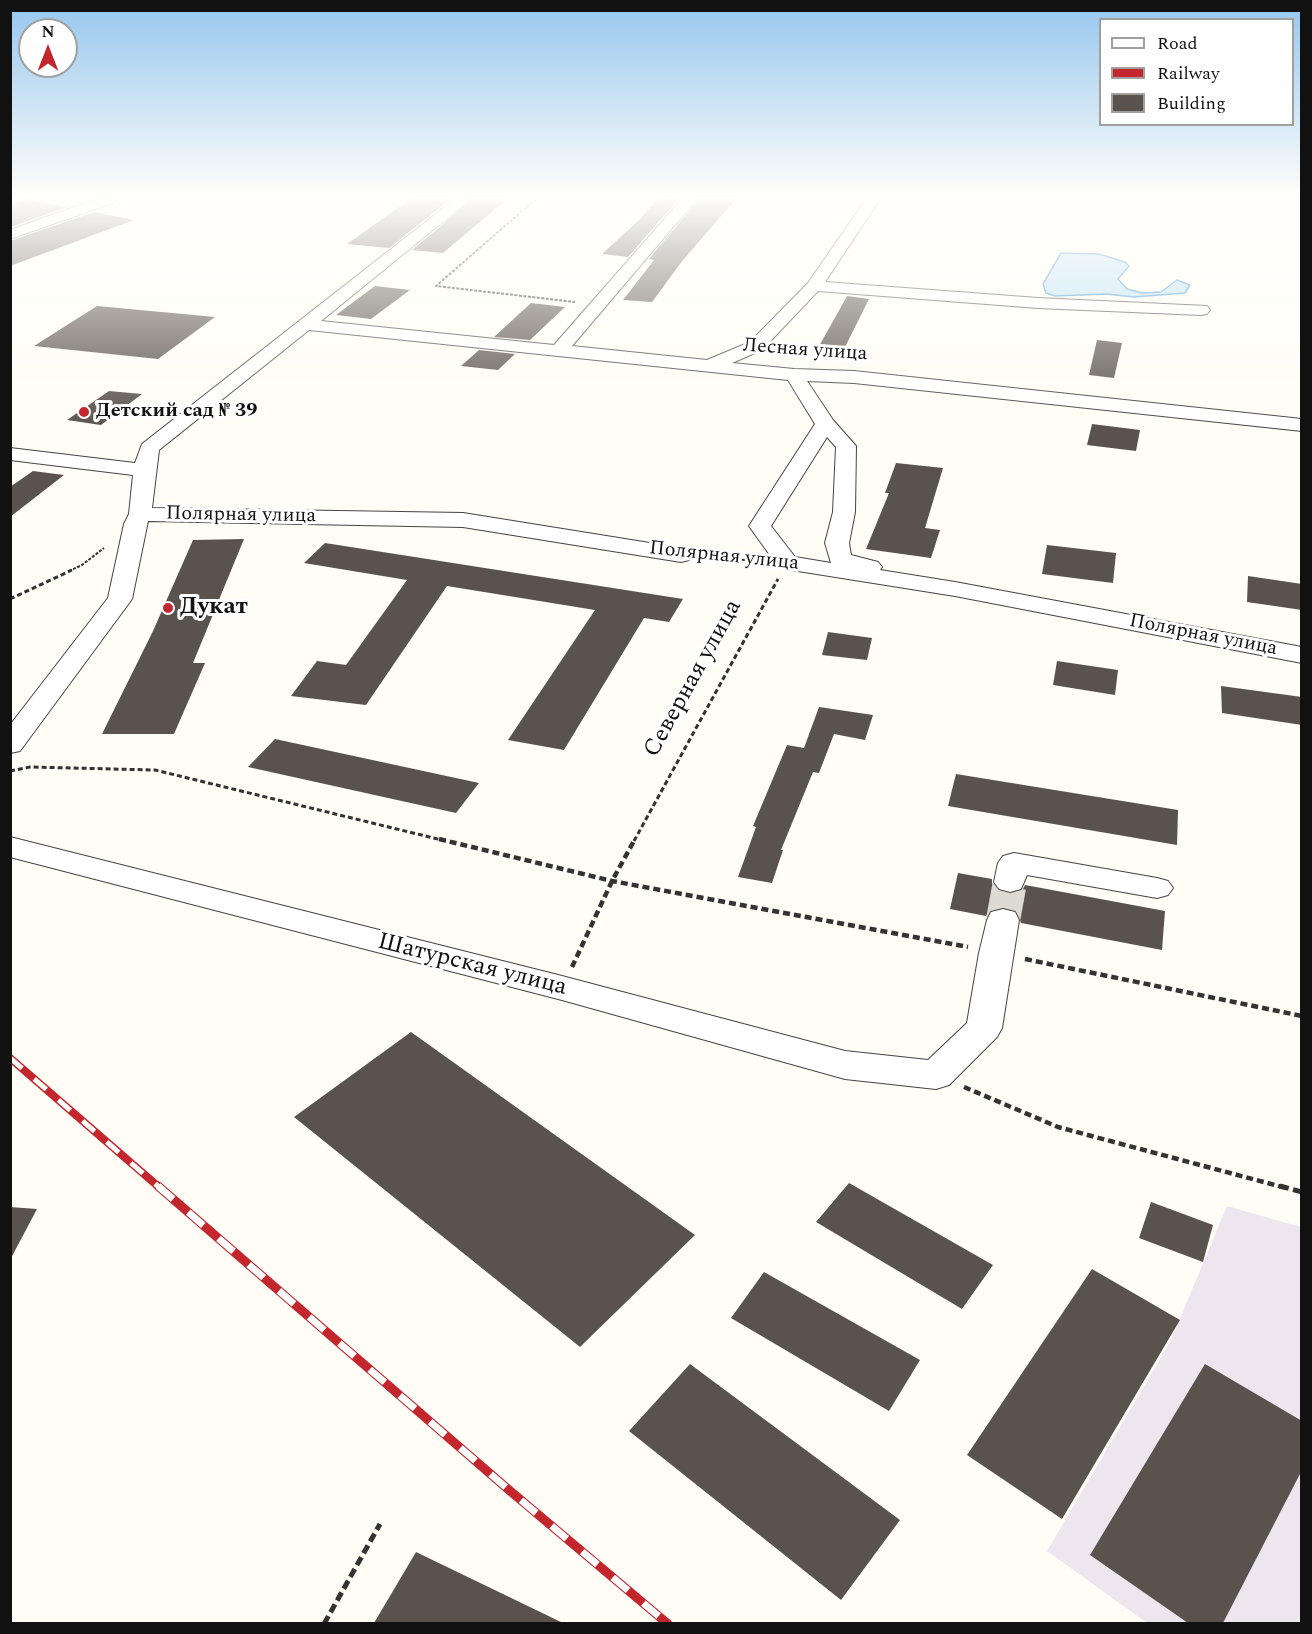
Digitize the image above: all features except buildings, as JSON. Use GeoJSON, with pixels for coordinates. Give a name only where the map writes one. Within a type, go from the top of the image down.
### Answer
{"type":"FeatureCollection","features":[{"type":"Feature","properties":{"kind":"street"},"geometry":{"type":"LineString","coordinates":[[10,745],[120,599],[138,519],[149,448],[366,275]]}},
{"type":"Feature","properties":{"kind":"street"},"geometry":{"type":"LineString","coordinates":[[558,351],[622,275]]}},
{"type":"Feature","properties":{"kind":"street"},"geometry":{"type":"LineString","coordinates":[[708,366],[756,346],[814,286],[821,275]]}},
{"type":"Feature","properties":{"kind":"street"},"geometry":{"type":"LineString","coordinates":[[814,286],[1038,303],[1201,309]]}},
{"type":"Feature","properties":{"kind":"street","name":"Лесная улица"},"geometry":{"type":"LineString","coordinates":[[304,324],[794,375],[854,377],[1302,425]]}},
{"type":"Feature","properties":{"kind":"street"},"geometry":{"type":"LineString","coordinates":[[756,346],[826,376]]}},
{"type":"Feature","properties":{"kind":"street"},"geometry":{"type":"LineString","coordinates":[[794,375],[825,424],[846,446],[844,512],[837,543],[840,559],[955,589]]}},
{"type":"Feature","properties":{"kind":"street"},"geometry":{"type":"LineString","coordinates":[[787,563],[760,526],[825,424]]}},
{"type":"Feature","properties":{"kind":"street"},"geometry":{"type":"LineString","coordinates":[[13,456],[144,470]]}},
{"type":"Feature","properties":{"kind":"street","name":"Полярная улица"},"geometry":{"type":"LineString","coordinates":[[138,519],[463,520],[681,555]]}},
{"type":"Feature","properties":{"kind":"street","name":"Полярная улица"},"geometry":{"type":"LineString","coordinates":[[787,563],[955,589],[1302,654]]}},
{"type":"Feature","properties":{"kind":"street","name":"Шатурская улица"},"geometry":{"type":"LineString","coordinates":[[10,846],[562,988],[845,1065],[936,1075]]}},
{"type":"Feature","properties":{"kind":"street"},"geometry":{"type":"LineString","coordinates":[[1010,882],[1014,863],[1157,888]]}},
{"type":"Feature","properties":{"kind":"street"},"geometry":{"type":"LineString","coordinates":[[936,1075],[984,1028],[996,953],[1004,920]]}},
{"type":"Feature","properties":{"kind":"path"},"geometry":{"type":"LineString","coordinates":[[448,275],[436,286],[596,305]]}},
{"type":"Feature","properties":{"kind":"path"},"geometry":{"type":"LineString","coordinates":[[10,600],[82,565],[138,519]]}},
{"type":"Feature","properties":{"kind":"path","name":"Полярная улица"},"geometry":{"type":"LineString","coordinates":[[681,555],[787,563]]}},
{"type":"Feature","properties":{"kind":"path","name":"Северная улица"},"geometry":{"type":"LineString","coordinates":[[562,988],[612,881],[787,563]]}},
{"type":"Feature","properties":{"kind":"path"},"geometry":{"type":"LineString","coordinates":[[10,771],[30,767],[155,770],[612,881],[996,953],[1302,1016]]}},
{"type":"Feature","properties":{"kind":"path"},"geometry":{"type":"LineString","coordinates":[[936,1075],[1058,1127],[1302,1192]]}},
{"type":"Feature","properties":{"kind":"path"},"geometry":{"type":"LineString","coordinates":[[324,1623],[380,1524]]}},
{"type":"Feature","properties":{"kind":"shaded area"},"geometry":{"type":"Polygon","coordinates":[[[1227,1206],[1301,1227],[1301,1623],[1147,1623],[1047,1551],[1171,1340],[1227,1206]]]}},
{"type":"Feature","properties":{"kind":"water"},"geometry":{"type":"Polygon","coordinates":[[[1048,275],[1121,275],[1118,279],[1127,289],[1143,293],[1161,292],[1177,280],[1190,285],[1185,293],[1134,297],[1106,294],[1055,296],[1046,293],[1043,284],[1048,275]]]}},
{"type":"Feature","properties":{"kind":"tunnel"},"geometry":{"type":"LineString","coordinates":[[1003,920],[1010,882]]}},
{"type":"Feature","properties":{"kind":"railway"},"geometry":{"type":"LineString","coordinates":[[10,1058],[160,1188]]}},
{"type":"Feature","properties":{"kind":"railway"},"geometry":{"type":"LineString","coordinates":[[158,1186],[509,1490],[668,1624]]}},
{"type":"Feature","properties":{"kind":"place","name":"Детский сад № 39"},"geometry":{"type":"Point","coordinates":[84,412]}},
{"type":"Feature","properties":{"kind":"place","name":"Дукат"},"geometry":{"type":"Point","coordinates":[168,608]}}]}
